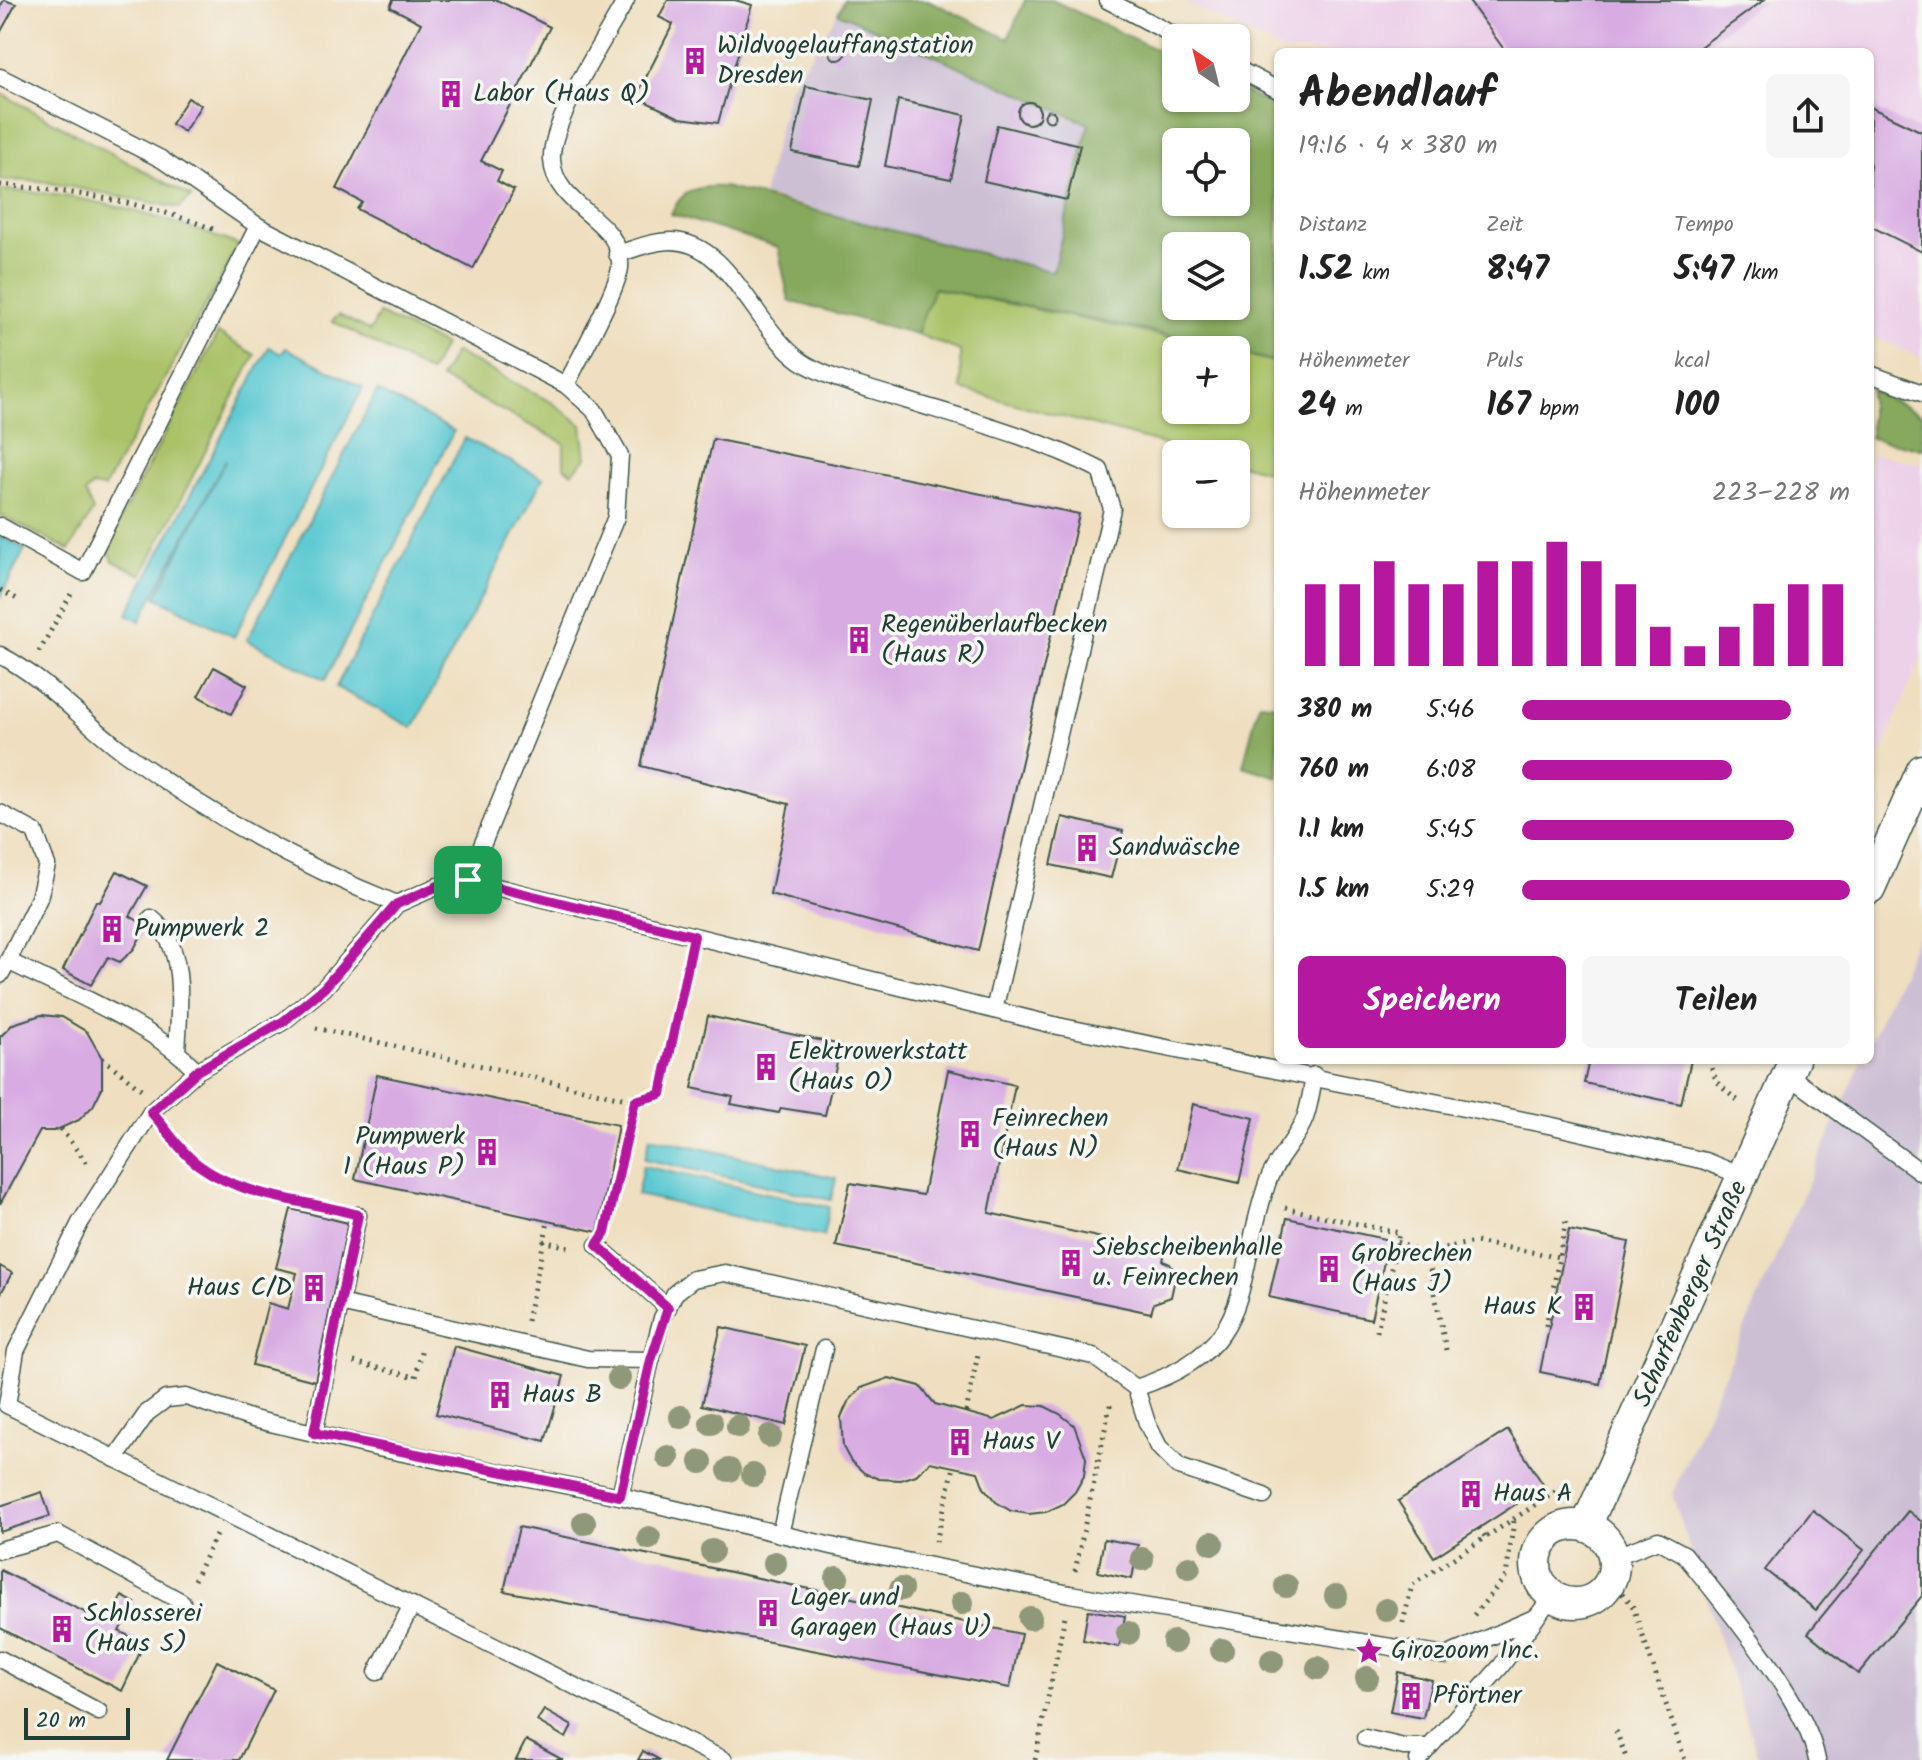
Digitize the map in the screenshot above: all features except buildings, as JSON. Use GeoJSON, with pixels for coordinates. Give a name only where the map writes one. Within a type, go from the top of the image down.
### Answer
{"type":"FeatureCollection","features":[{"type":"Feature","properties":{"kind":"street"},"geometry":{"type":"LineString","coordinates":[[1874,879],[1922,770]]}},
{"type":"Feature","properties":{"kind":"street","name":"Scharfenberger Straße"},"geometry":{"type":"LineString","coordinates":[[1586,1526],[1791,1067]]}},
{"type":"Feature","properties":{"kind":"street"},"geometry":{"type":"LineString","coordinates":[[1586,1526],[1600,1534],[1612,1569],[1595,1598],[1581,1603],[1543,1607],[1537,1573],[1542,1543],[1558,1529],[1586,1526]]}},
{"type":"Feature","properties":{"kind":"lane"},"geometry":{"type":"LineString","coordinates":[[566,385],[620,269],[614,236],[558,186],[551,159],[559,123],[626,0]]}},
{"type":"Feature","properties":{"kind":"lane"},"geometry":{"type":"LineString","coordinates":[[1107,0],[1162,29]]}},
{"type":"Feature","properties":{"kind":"lane"},"geometry":{"type":"LineString","coordinates":[[1250,75],[1274,88]]}},
{"type":"Feature","properties":{"kind":"lane"},"geometry":{"type":"LineString","coordinates":[[0,77],[161,159],[258,226],[566,385],[594,410],[620,456],[616,517],[468,880]]}},
{"type":"Feature","properties":{"kind":"lane"},"geometry":{"type":"LineString","coordinates":[[0,526],[83,572],[258,226]]}},
{"type":"Feature","properties":{"kind":"lane"},"geometry":{"type":"LineString","coordinates":[[617,254],[650,243],[697,244],[713,256],[768,330],[802,362],[856,384],[1056,447],[1100,470],[1112,509],[994,1010]]}},
{"type":"Feature","properties":{"kind":"lane"},"geometry":{"type":"LineString","coordinates":[[1874,375],[1922,393]]}},
{"type":"Feature","properties":{"kind":"lane"},"geometry":{"type":"LineString","coordinates":[[0,655],[29,670],[116,746],[176,789],[276,847],[397,904]]}},
{"type":"Feature","properties":{"kind":"lane"},"geometry":{"type":"LineString","coordinates":[[0,813],[35,832],[47,865],[39,898],[4,968],[177,1052],[197,1071]]}},
{"type":"Feature","properties":{"kind":"lane"},"geometry":{"type":"LineString","coordinates":[[724,1760],[4,1407],[16,1351],[80,1223],[151,1112],[197,1071],[284,1021],[324,988],[397,904],[438,886],[468,880],[994,1010],[1314,1075],[1705,1161],[1744,1177]]}},
{"type":"Feature","properties":{"kind":"lane"},"geometry":{"type":"LineString","coordinates":[[151,918],[169,935],[175,955],[179,1015],[177,1052]]}},
{"type":"Feature","properties":{"kind":"lane"},"geometry":{"type":"LineString","coordinates":[[1791,1067],[1922,1173]]}},
{"type":"Feature","properties":{"kind":"lane"},"geometry":{"type":"LineString","coordinates":[[1136,1388],[1159,1380],[1193,1361],[1218,1340],[1237,1308],[1260,1202],[1270,1175],[1305,1119],[1314,1075]]}},
{"type":"Feature","properties":{"kind":"lane"},"geometry":{"type":"LineString","coordinates":[[314,1433],[358,1215]]}},
{"type":"Feature","properties":{"kind":"lane"},"geometry":{"type":"LineString","coordinates":[[597,1245],[668,1308]]}},
{"type":"Feature","properties":{"kind":"lane"},"geometry":{"type":"LineString","coordinates":[[620,1496],[651,1360],[675,1293],[693,1279],[725,1273],[1093,1356],[1136,1388],[1147,1423],[1159,1447],[1179,1467],[1264,1496]]}},
{"type":"Feature","properties":{"kind":"lane"},"geometry":{"type":"LineString","coordinates":[[340,1303],[596,1360],[651,1360]]}},
{"type":"Feature","properties":{"kind":"lane"},"geometry":{"type":"LineString","coordinates":[[780,1534],[824,1349]]}},
{"type":"Feature","properties":{"kind":"lane"},"geometry":{"type":"LineString","coordinates":[[115,1459],[147,1413],[166,1399],[186,1397],[216,1404],[253,1419],[314,1433],[620,1496],[930,1566],[1070,1594],[1446,1656],[1543,1607]]}},
{"type":"Feature","properties":{"kind":"lane"},"geometry":{"type":"LineString","coordinates":[[0,1550],[58,1534],[182,1602]]}},
{"type":"Feature","properties":{"kind":"lane"},"geometry":{"type":"LineString","coordinates":[[1612,1569],[1658,1540],[1684,1554],[1798,1708],[1814,1739],[1817,1760]]}},
{"type":"Feature","properties":{"kind":"lane"},"geometry":{"type":"LineString","coordinates":[[377,1672],[412,1605]]}},
{"type":"Feature","properties":{"kind":"lane"},"geometry":{"type":"LineString","coordinates":[[1365,1738],[1424,1754],[1501,1666],[1543,1607]]}},
{"type":"Feature","properties":{"kind":"lane"},"geometry":{"type":"LineString","coordinates":[[0,1659],[99,1712]]}},
{"type":"Feature","properties":{"kind":"path"},"geometry":{"type":"LineString","coordinates":[[0,185],[74,191],[123,201],[176,214],[249,242]]}},
{"type":"Feature","properties":{"kind":"path"},"geometry":{"type":"LineString","coordinates":[[29,670],[83,572]]}},
{"type":"Feature","properties":{"kind":"path"},"geometry":{"type":"LineString","coordinates":[[0,590],[21,601]]}},
{"type":"Feature","properties":{"kind":"path"},"geometry":{"type":"LineString","coordinates":[[284,1021],[635,1101],[661,1094],[694,936]]}},
{"type":"Feature","properties":{"kind":"path"},"geometry":{"type":"LineString","coordinates":[[102,1058],[144,1092]]}},
{"type":"Feature","properties":{"kind":"path"},"geometry":{"type":"LineString","coordinates":[[1711,1064],[1711,1072],[1723,1089],[1769,1117]]}},
{"type":"Feature","properties":{"kind":"path"},"geometry":{"type":"LineString","coordinates":[[543,1241],[586,1251],[597,1245],[605,1233],[635,1101]]}},
{"type":"Feature","properties":{"kind":"path"},"geometry":{"type":"LineString","coordinates":[[151,1112],[183,1152],[220,1178],[247,1189],[358,1215]]}},
{"type":"Feature","properties":{"kind":"path"},"geometry":{"type":"LineString","coordinates":[[61,1129],[92,1169]]}},
{"type":"Feature","properties":{"kind":"path"},"geometry":{"type":"LineString","coordinates":[[1260,1202],[1399,1233],[1376,1336]]}},
{"type":"Feature","properties":{"kind":"path"},"geometry":{"type":"LineString","coordinates":[[1546,1326],[1566,1221]]}},
{"type":"Feature","properties":{"kind":"path"},"geometry":{"type":"LineString","coordinates":[[523,1345],[548,1222]]}},
{"type":"Feature","properties":{"kind":"path"},"geometry":{"type":"LineString","coordinates":[[1397,1242],[1433,1258]]}},
{"type":"Feature","properties":{"kind":"path"},"geometry":{"type":"LineString","coordinates":[[1446,1350],[1429,1264],[1438,1249],[1475,1242],[1559,1257]]}},
{"type":"Feature","properties":{"kind":"path"},"geometry":{"type":"LineString","coordinates":[[330,1356],[416,1377],[427,1324]]}},
{"type":"Feature","properties":{"kind":"path"},"geometry":{"type":"LineString","coordinates":[[966,1412],[983,1330]]}},
{"type":"Feature","properties":{"kind":"path"},"geometry":{"type":"LineString","coordinates":[[930,1566],[954,1467]]}},
{"type":"Feature","properties":{"kind":"path"},"geometry":{"type":"LineString","coordinates":[[1398,1648],[1412,1585],[1574,1479],[1602,1492]]}},
{"type":"Feature","properties":{"kind":"path"},"geometry":{"type":"LineString","coordinates":[[182,1602],[226,1514]]}},
{"type":"Feature","properties":{"kind":"path"},"geometry":{"type":"LineString","coordinates":[[1479,1528],[1486,1538]]}},
{"type":"Feature","properties":{"kind":"path"},"geometry":{"type":"LineString","coordinates":[[1612,1569],[1632,1604],[1685,1760]]}},
{"type":"Feature","properties":{"kind":"path"},"geometry":{"type":"LineString","coordinates":[[1616,1731],[1627,1760]]}},
{"type":"Feature","properties":{"kind":"shaded area"},"geometry":{"type":"Polygon","coordinates":[[[1181,0],[1922,0],[1922,359],[1874,336],[1874,48],[1278,48],[1250,34],[1250,24],[1229,24],[1181,0]]]}},
{"type":"Feature","properties":{"kind":"shaded area"},"geometry":{"type":"Polygon","coordinates":[[[838,13],[1089,124],[1053,272],[763,195],[789,89],[838,13]]]}},
{"type":"Feature","properties":{"kind":"shaded area"},"geometry":{"type":"Polygon","coordinates":[[[1874,454],[1922,464],[1922,656],[1874,771],[1874,454]]]}},
{"type":"Feature","properties":{"kind":"shaded area"},"geometry":{"type":"Polygon","coordinates":[[[1922,925],[1922,1760],[1759,1760],[1672,1494],[1860,1064],[1874,1064],[1874,1034],[1922,925]]]}},
{"type":"Feature","properties":{"kind":"green space"},"geometry":{"type":"Polygon","coordinates":[[[844,0],[928,0],[1008,39],[1025,0],[1052,0],[1162,52],[1162,112],[1250,112],[1250,95],[1274,106],[1274,362],[1250,356],[1250,336],[1174,336],[934,288],[917,334],[789,301],[778,247],[671,214],[685,194],[698,188],[724,187],[1053,272],[1089,124],[838,13],[844,0]]]}},
{"type":"Feature","properties":{"kind":"green space"},"geometry":{"type":"Polygon","coordinates":[[[0,93],[192,197],[179,208],[40,181],[0,180],[0,93]]]}},
{"type":"Feature","properties":{"kind":"green space"},"geometry":{"type":"Polygon","coordinates":[[[0,190],[92,201],[239,245],[104,488],[92,486],[85,493],[93,511],[69,550],[0,515],[0,190]]]}},
{"type":"Feature","properties":{"kind":"green space"},"geometry":{"type":"Polygon","coordinates":[[[933,288],[1162,336],[1162,424],[1250,424],[1250,356],[1274,362],[1274,473],[1250,467],[1250,440],[1162,440],[1162,444],[961,389],[960,351],[917,334],[933,288]]]}},
{"type":"Feature","properties":{"kind":"green space"},"geometry":{"type":"Polygon","coordinates":[[[379,314],[444,345],[430,373],[332,321],[339,315],[370,331],[379,314]]]}},
{"type":"Feature","properties":{"kind":"green space"},"geometry":{"type":"Polygon","coordinates":[[[218,333],[255,355],[142,575],[113,561],[107,544],[218,333]]]}},
{"type":"Feature","properties":{"kind":"green space"},"geometry":{"type":"Polygon","coordinates":[[[455,352],[553,403],[582,425],[586,458],[572,473],[564,467],[564,443],[440,378],[455,352]]]}},
{"type":"Feature","properties":{"kind":"green space"},"geometry":{"type":"Polygon","coordinates":[[[1874,392],[1922,415],[1922,449],[1874,439],[1874,392]]]}},
{"type":"Feature","properties":{"kind":"green space"},"geometry":{"type":"Polygon","coordinates":[[[1259,703],[1274,705],[1274,776],[1243,766],[1259,703]]]}},
{"type":"Feature","properties":{"kind":"water"},"geometry":{"type":"Polygon","coordinates":[[[269,347],[281,354],[286,348],[363,388],[234,637],[156,597],[226,459],[140,621],[127,614],[269,347]]]}},
{"type":"Feature","properties":{"kind":"water"},"geometry":{"type":"Polygon","coordinates":[[[377,391],[454,431],[325,680],[247,640],[377,391]]]}},
{"type":"Feature","properties":{"kind":"water"},"geometry":{"type":"Polygon","coordinates":[[[465,438],[543,478],[413,728],[336,687],[465,438]]]}},
{"type":"Feature","properties":{"kind":"water"},"geometry":{"type":"Polygon","coordinates":[[[0,536],[25,549],[0,598],[0,536]]]}},
{"type":"Feature","properties":{"kind":"water"},"geometry":{"type":"Polygon","coordinates":[[[650,1137],[836,1178],[831,1200],[645,1159],[650,1137]]]}},
{"type":"Feature","properties":{"kind":"water"},"geometry":{"type":"Polygon","coordinates":[[[643,1166],[829,1207],[823,1236],[637,1195],[643,1166]]]}},
{"type":"Feature","properties":{"kind":"place","name":"Wildvogelauffangstation Dresden"},"geometry":{"type":"Point","coordinates":[695,61]}},
{"type":"Feature","properties":{"kind":"place","name":"Labor (Haus Q)"},"geometry":{"type":"Point","coordinates":[451,94]}},
{"type":"Feature","properties":{"kind":"place","name":"Regenüberlaufbecken (Haus R)"},"geometry":{"type":"Point","coordinates":[859,640]}},
{"type":"Feature","properties":{"kind":"place","name":"Sandwäsche"},"geometry":{"type":"Point","coordinates":[1087,848]}},
{"type":"Feature","properties":{"kind":"place","name":"Pumpwerk 2"},"geometry":{"type":"Point","coordinates":[112,929]}},
{"type":"Feature","properties":{"kind":"place","name":"Elektrowerkstatt (Haus O)"},"geometry":{"type":"Point","coordinates":[766,1067]}},
{"type":"Feature","properties":{"kind":"place","name":"Feinrechen (Haus N)"},"geometry":{"type":"Point","coordinates":[970,1134]}},
{"type":"Feature","properties":{"kind":"place","name":"Pumpwerk 1 (Haus P)"},"geometry":{"type":"Point","coordinates":[487,1152]}},
{"type":"Feature","properties":{"kind":"place","name":"Siebscheibenhalle u. Feinrechen"},"geometry":{"type":"Point","coordinates":[1071,1263]}},
{"type":"Feature","properties":{"kind":"place","name":"Grobrechen (Haus J)"},"geometry":{"type":"Point","coordinates":[1329,1269]}},
{"type":"Feature","properties":{"kind":"place","name":"Haus C/D"},"geometry":{"type":"Point","coordinates":[314,1288]}},
{"type":"Feature","properties":{"kind":"place","name":"Haus K"},"geometry":{"type":"Point","coordinates":[1584,1307]}},
{"type":"Feature","properties":{"kind":"place","name":"Haus B"},"geometry":{"type":"Point","coordinates":[500,1395]}},
{"type":"Feature","properties":{"kind":"place","name":"Haus V"},"geometry":{"type":"Point","coordinates":[960,1442]}},
{"type":"Feature","properties":{"kind":"place","name":"Haus A"},"geometry":{"type":"Point","coordinates":[1471,1494]}},
{"type":"Feature","properties":{"kind":"place","name":"Lager und Garagen (Haus U)"},"geometry":{"type":"Point","coordinates":[768,1613]}},
{"type":"Feature","properties":{"kind":"place","name":"Schlosserei (Haus S)"},"geometry":{"type":"Point","coordinates":[62,1629]}},
{"type":"Feature","properties":{"kind":"place","name":"Girozoom Inc."},"geometry":{"type":"Point","coordinates":[1369,1651]}},
{"type":"Feature","properties":{"kind":"place","name":"Pförtner"},"geometry":{"type":"Point","coordinates":[1411,1696]}},
{"type":"Feature","properties":{"kind":"route"},"geometry":{"type":"LineString","coordinates":[[468,880],[694,936],[661,1094],[635,1101],[605,1233],[597,1245],[668,1308],[662,1318],[651,1360],[620,1496],[314,1433],[358,1215],[318,1203],[247,1189],[220,1178],[183,1152],[151,1112],[197,1071],[284,1021],[324,988],[397,904],[438,886],[468,880]]}}]}
